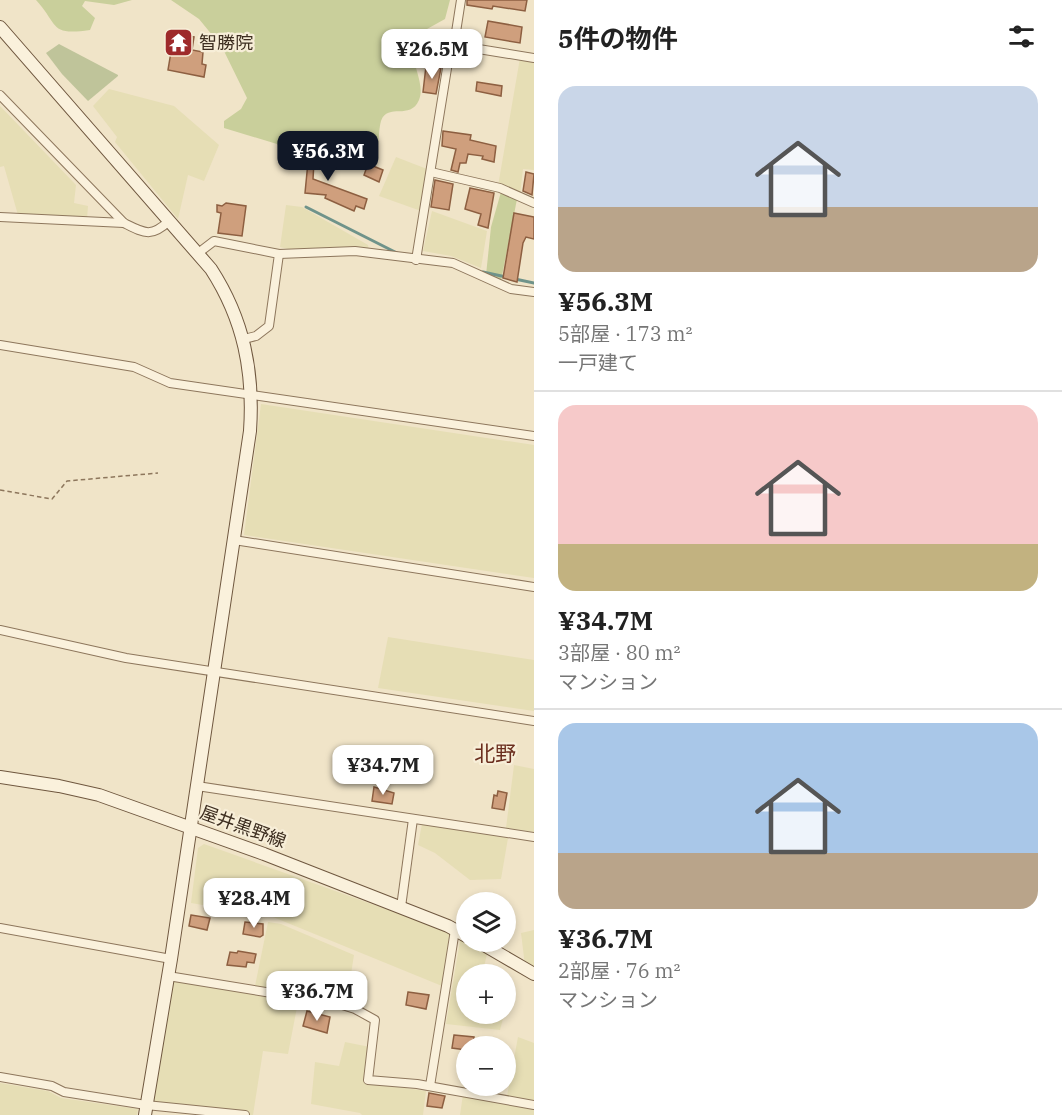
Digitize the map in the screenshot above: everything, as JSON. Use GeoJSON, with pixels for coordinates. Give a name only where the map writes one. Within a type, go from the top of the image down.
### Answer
{"type":"FeatureCollection","features":[{"type":"Feature","properties":{"kind":"street"},"geometry":{"type":"LineString","coordinates":[[416,260],[449,56],[454,45],[462,0]]}},
{"type":"Feature","properties":{"kind":"street"},"geometry":{"type":"LineString","coordinates":[[0,27],[169,221],[225,291],[244,339],[252,396],[250,431],[234,540],[146,1110]]}},
{"type":"Feature","properties":{"kind":"street"},"geometry":{"type":"LineString","coordinates":[[454,45],[534,58]]}},
{"type":"Feature","properties":{"kind":"street"},"geometry":{"type":"LineString","coordinates":[[0,95],[124,223],[140,231],[151,233],[159,231],[169,221]]}},
{"type":"Feature","properties":{"kind":"street"},"geometry":{"type":"LineString","coordinates":[[431,172],[500,188],[534,203]]}},
{"type":"Feature","properties":{"kind":"street"},"geometry":{"type":"LineString","coordinates":[[0,217],[124,223]]}},
{"type":"Feature","properties":{"kind":"street"},"geometry":{"type":"LineString","coordinates":[[197,254],[214,241],[279,254],[355,251],[453,263],[511,289],[534,292]]}},
{"type":"Feature","properties":{"kind":"street"},"geometry":{"type":"LineString","coordinates":[[244,339],[256,336],[269,326],[279,254]]}},
{"type":"Feature","properties":{"kind":"street"},"geometry":{"type":"LineString","coordinates":[[0,345],[134,367],[170,383],[534,436]]}},
{"type":"Feature","properties":{"kind":"street"},"geometry":{"type":"LineString","coordinates":[[234,540],[534,587]]}},
{"type":"Feature","properties":{"kind":"street"},"geometry":{"type":"LineString","coordinates":[[0,630],[126,658],[534,721]]}},
{"type":"Feature","properties":{"kind":"street","name":"屋井黒野線"},"geometry":{"type":"LineString","coordinates":[[0,777],[99,795],[401,907],[454,930]]}},
{"type":"Feature","properties":{"kind":"street"},"geometry":{"type":"LineString","coordinates":[[197,786],[534,837]]}},
{"type":"Feature","properties":{"kind":"street"},"geometry":{"type":"LineString","coordinates":[[401,907],[413,819]]}},
{"type":"Feature","properties":{"kind":"street"},"geometry":{"type":"LineString","coordinates":[[0,928],[171,959]]}},
{"type":"Feature","properties":{"kind":"street"},"geometry":{"type":"LineString","coordinates":[[430,1086],[454,930]]}},
{"type":"Feature","properties":{"kind":"street"},"geometry":{"type":"LineString","coordinates":[[496,952],[534,974]]}},
{"type":"Feature","properties":{"kind":"street"},"geometry":{"type":"LineString","coordinates":[[168,976],[339,1004],[355,1009],[375,1020],[368,1080],[430,1086],[534,1105]]}},
{"type":"Feature","properties":{"kind":"street"},"geometry":{"type":"LineString","coordinates":[[0,1077],[52,1086],[64,1092],[146,1110],[246,1115]]}},
{"type":"Feature","properties":{"kind":"path"},"geometry":{"type":"LineString","coordinates":[[0,490],[51,499],[67,481],[158,473]]}},
{"type":"Feature","properties":{"kind":"shaded area"},"geometry":{"type":"Polygon","coordinates":[[[520,58],[534,61],[534,170],[523,169],[520,195],[498,186],[520,58]]]}},
{"type":"Feature","properties":{"kind":"shaded area"},"geometry":{"type":"Polygon","coordinates":[[[109,89],[174,106],[219,145],[204,181],[188,175],[178,219],[115,142],[117,137],[93,106],[109,89]]]}},
{"type":"Feature","properties":{"kind":"shaded area"},"geometry":{"type":"Polygon","coordinates":[[[0,106],[76,185],[74,203],[88,206],[87,219],[18,215],[4,166],[0,167],[0,106]]]}},
{"type":"Feature","properties":{"kind":"shaded area"},"geometry":{"type":"Polygon","coordinates":[[[396,157],[427,169],[421,211],[379,196],[396,157]]]}},
{"type":"Feature","properties":{"kind":"shaded area"},"geometry":{"type":"Polygon","coordinates":[[[286,205],[302,207],[368,245],[369,251],[296,251],[280,247],[286,205]]]}},
{"type":"Feature","properties":{"kind":"shaded area"},"geometry":{"type":"Polygon","coordinates":[[[432,211],[487,231],[481,268],[451,256],[423,251],[432,211]]]}},
{"type":"Feature","properties":{"kind":"shaded area"},"geometry":{"type":"Polygon","coordinates":[[[261,404],[534,445],[534,578],[244,535],[261,404]]]}},
{"type":"Feature","properties":{"kind":"shaded area"},"geometry":{"type":"Polygon","coordinates":[[[388,637],[534,660],[534,711],[378,688],[388,637]]]}},
{"type":"Feature","properties":{"kind":"shaded area"},"geometry":{"type":"Polygon","coordinates":[[[514,765],[534,769],[534,832],[506,828],[514,765]]]}},
{"type":"Feature","properties":{"kind":"shaded area"},"geometry":{"type":"Polygon","coordinates":[[[422,824],[508,838],[501,879],[470,880],[435,853],[418,845],[422,824]]]}},
{"type":"Feature","properties":{"kind":"shaded area"},"geometry":{"type":"Polygon","coordinates":[[[204,844],[450,932],[442,986],[273,917],[191,903],[198,848],[204,844]]]}},
{"type":"Feature","properties":{"kind":"shaded area"},"geometry":{"type":"Polygon","coordinates":[[[268,922],[281,924],[354,955],[351,974],[340,973],[334,999],[302,990],[286,991],[255,986],[268,922]]]}},
{"type":"Feature","properties":{"kind":"shaded area"},"geometry":{"type":"Polygon","coordinates":[[[534,930],[534,971],[525,966],[521,933],[534,930]]]}},
{"type":"Feature","properties":{"kind":"shaded area"},"geometry":{"type":"Polygon","coordinates":[[[458,952],[488,952],[485,964],[456,964],[458,952]]]}},
{"type":"Feature","properties":{"kind":"shaded area"},"geometry":{"type":"Polygon","coordinates":[[[456,965],[456,1024],[502,1024],[500,1030],[446,1024],[456,965]]]}},
{"type":"Feature","properties":{"kind":"shaded area"},"geometry":{"type":"Polygon","coordinates":[[[172,981],[298,1002],[288,1054],[263,1051],[253,1115],[227,1115],[156,1104],[152,1100],[172,981]]]}},
{"type":"Feature","properties":{"kind":"shaded area"},"geometry":{"type":"Polygon","coordinates":[[[518,1037],[534,1043],[534,1101],[507,1096],[516,1096],[518,1037]]]}},
{"type":"Feature","properties":{"kind":"shaded area"},"geometry":{"type":"Polygon","coordinates":[[[345,1042],[370,1047],[365,1082],[426,1091],[423,1115],[362,1115],[311,1104],[315,1062],[339,1066],[345,1042]]]}},
{"type":"Feature","properties":{"kind":"shaded area"},"geometry":{"type":"Polygon","coordinates":[[[0,1083],[48,1091],[61,1098],[138,1109],[137,1115],[0,1115],[0,1083]]]}},
{"type":"Feature","properties":{"kind":"shaded area"},"geometry":{"type":"Polygon","coordinates":[[[463,1096],[534,1107],[534,1115],[460,1115],[463,1096]]]}},
{"type":"Feature","properties":{"kind":"green space"},"geometry":{"type":"Polygon","coordinates":[[[36,0],[132,0],[114,5],[85,1],[82,6],[95,18],[90,30],[68,31],[56,27],[36,0]]]}},
{"type":"Feature","properties":{"kind":"green space"},"geometry":{"type":"Polygon","coordinates":[[[171,0],[450,0],[445,19],[427,29],[414,53],[421,88],[419,100],[410,109],[384,116],[380,124],[378,145],[372,149],[345,142],[329,142],[301,158],[291,160],[277,144],[224,128],[224,121],[241,109],[247,98],[222,47],[199,19],[171,0]]]}},
{"type":"Feature","properties":{"kind":"green space"},"geometry":{"type":"Polygon","coordinates":[[[59,44],[118,76],[88,101],[46,53],[59,44]]]}},
{"type":"Feature","properties":{"kind":"green space"},"geometry":{"type":"Polygon","coordinates":[[[501,192],[517,199],[501,281],[486,275],[491,227],[501,192]]]}},
{"type":"Feature","properties":{"kind":"building"},"geometry":{"type":"Polygon","coordinates":[[[467,0],[527,0],[525,11],[467,5],[467,0]]]}},
{"type":"Feature","properties":{"kind":"building"},"geometry":{"type":"Polygon","coordinates":[[[488,21],[522,27],[520,43],[485,37],[488,21]]]}},
{"type":"Feature","properties":{"kind":"building"},"geometry":{"type":"Polygon","coordinates":[[[174,34],[194,37],[192,50],[203,52],[202,64],[206,65],[204,77],[168,70],[174,34]]]}},
{"type":"Feature","properties":{"kind":"building"},"geometry":{"type":"Polygon","coordinates":[[[426,66],[441,68],[436,94],[423,92],[426,66]]]}},
{"type":"Feature","properties":{"kind":"building"},"geometry":{"type":"Polygon","coordinates":[[[477,82],[502,86],[501,96],[476,91],[477,82]]]}},
{"type":"Feature","properties":{"kind":"building"},"geometry":{"type":"Polygon","coordinates":[[[443,131],[471,135],[470,140],[496,146],[494,162],[482,159],[483,156],[468,154],[466,163],[460,163],[458,172],[451,170],[456,149],[442,146],[443,131]]]}},
{"type":"Feature","properties":{"kind":"building"},"geometry":{"type":"Polygon","coordinates":[[[307,147],[334,151],[330,165],[314,162],[313,179],[367,199],[364,209],[356,206],[354,211],[325,198],[326,195],[305,193],[308,162],[303,160],[307,147]]]}},
{"type":"Feature","properties":{"kind":"building"},"geometry":{"type":"Polygon","coordinates":[[[368,164],[383,170],[379,182],[364,175],[368,164]]]}},
{"type":"Feature","properties":{"kind":"building"},"geometry":{"type":"Polygon","coordinates":[[[526,172],[534,174],[532,195],[523,191],[526,172]]]}},
{"type":"Feature","properties":{"kind":"building"},"geometry":{"type":"Polygon","coordinates":[[[435,180],[453,184],[449,210],[431,207],[435,180]]]}},
{"type":"Feature","properties":{"kind":"building"},"geometry":{"type":"Polygon","coordinates":[[[470,188],[494,193],[488,228],[478,225],[481,214],[465,209],[470,188]]]}},
{"type":"Feature","properties":{"kind":"building"},"geometry":{"type":"Polygon","coordinates":[[[226,203],[246,206],[242,236],[218,233],[221,213],[217,212],[217,205],[222,206],[226,203]]]}},
{"type":"Feature","properties":{"kind":"building"},"geometry":{"type":"Polygon","coordinates":[[[514,213],[534,217],[534,239],[526,237],[523,243],[517,282],[503,278],[514,213]]]}},
{"type":"Feature","properties":{"kind":"building"},"geometry":{"type":"Polygon","coordinates":[[[374,787],[394,793],[392,804],[372,801],[374,787]]]}},
{"type":"Feature","properties":{"kind":"building"},"geometry":{"type":"Polygon","coordinates":[[[498,791],[507,793],[504,810],[492,808],[494,795],[497,796],[498,791]]]}},
{"type":"Feature","properties":{"kind":"building"},"geometry":{"type":"Polygon","coordinates":[[[191,915],[210,918],[207,930],[189,926],[191,915]]]}},
{"type":"Feature","properties":{"kind":"building"},"geometry":{"type":"Polygon","coordinates":[[[245,922],[263,924],[263,935],[260,937],[243,934],[245,922]]]}},
{"type":"Feature","properties":{"kind":"building"},"geometry":{"type":"Polygon","coordinates":[[[238,951],[256,954],[254,963],[247,962],[246,967],[227,965],[230,952],[237,953],[238,951]]]}},
{"type":"Feature","properties":{"kind":"building"},"geometry":{"type":"Polygon","coordinates":[[[408,992],[429,995],[426,1009],[406,1005],[408,992]]]}},
{"type":"Feature","properties":{"kind":"building"},"geometry":{"type":"Polygon","coordinates":[[[307,1011],[330,1017],[327,1033],[303,1026],[307,1011]]]}},
{"type":"Feature","properties":{"kind":"building"},"geometry":{"type":"Polygon","coordinates":[[[454,1035],[464,1036],[456,1036],[456,1049],[452,1048],[454,1035]]]}},
{"type":"Feature","properties":{"kind":"building"},"geometry":{"type":"Polygon","coordinates":[[[429,1093],[445,1096],[442,1108],[427,1106],[429,1093]]]}},
{"type":"Feature","properties":{"kind":"waterway"},"geometry":{"type":"LineString","coordinates":[[306,207],[397,253]]}},
{"type":"Feature","properties":{"kind":"waterway"},"geometry":{"type":"LineString","coordinates":[[483,272],[506,277]]}},
{"type":"Feature","properties":{"kind":"waterway"},"geometry":{"type":"LineString","coordinates":[[515,279],[534,283]]}},
{"type":"Feature","properties":{"kind":"place","name":"智勝院"},"geometry":{"type":"Point","coordinates":[178,43]}},
{"type":"Feature","properties":{"kind":"district","name":"北野"},"geometry":{"type":"Point","coordinates":[495,754]}}]}
